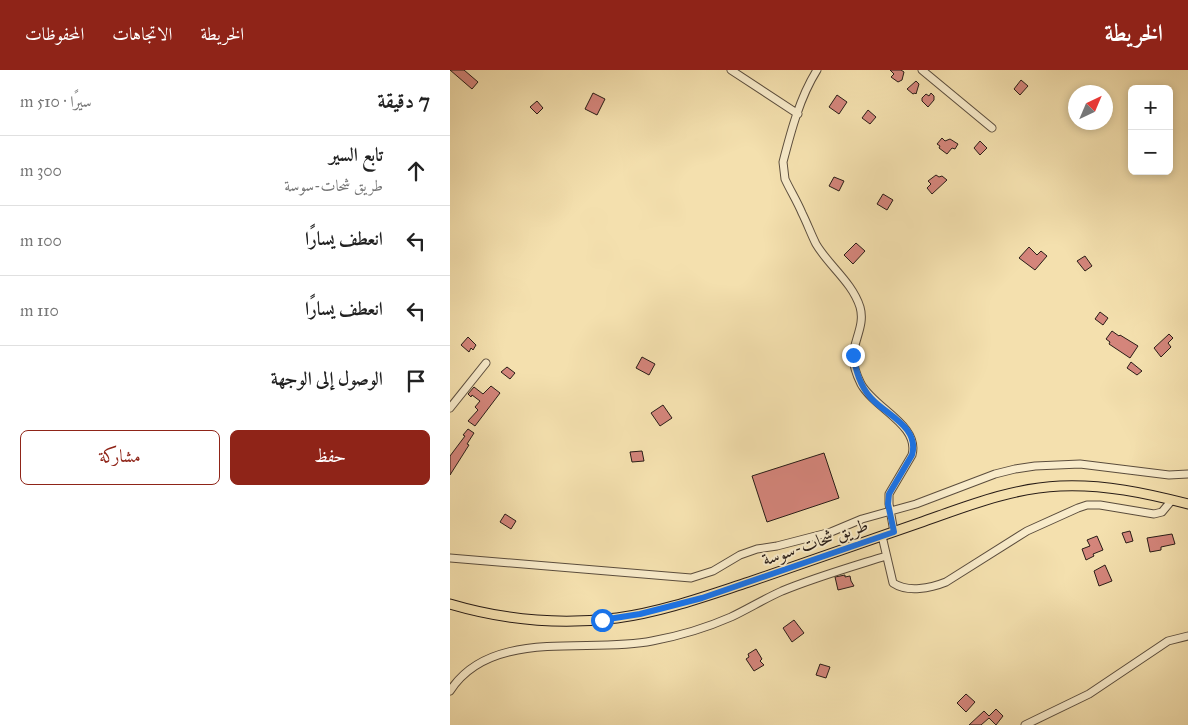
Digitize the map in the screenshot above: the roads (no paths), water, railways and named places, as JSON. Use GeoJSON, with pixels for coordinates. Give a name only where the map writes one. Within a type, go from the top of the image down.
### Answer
{"type":"FeatureCollection","features":[{"type":"Feature","properties":{"kind":"main road","name":"طريق شحات-سوسة"},"geometry":{"type":"LineString","coordinates":[[450,604],[500,616],[532,620],[565,621],[618,618],[702,598],[990,499],[1033,489],[1058,486],[1099,487],[1125,490],[1188,504]]}},
{"type":"Feature","properties":{"kind":"street"},"geometry":{"type":"LineString","coordinates":[[731,70],[798,114]]}},
{"type":"Feature","properties":{"kind":"street"},"geometry":{"type":"LineString","coordinates":[[817,70],[805,94],[783,162],[784,179],[816,243],[854,294],[859,304],[862,314],[861,326],[853,355],[855,370],[861,384],[871,399],[905,427],[913,441],[912,455],[889,494],[888,504],[894,532]]}},
{"type":"Feature","properties":{"kind":"street"},"geometry":{"type":"LineString","coordinates":[[922,70],[992,128]]}},
{"type":"Feature","properties":{"kind":"street"},"geometry":{"type":"LineString","coordinates":[[450,408],[486,363]]}},
{"type":"Feature","properties":{"kind":"street"},"geometry":{"type":"LineString","coordinates":[[450,558],[691,578],[713,571],[740,555],[756,549],[777,546],[831,532],[862,519],[916,504],[996,474],[1035,466],[1080,464],[1168,475],[1188,474]]}},
{"type":"Feature","properties":{"kind":"street"},"geometry":{"type":"LineString","coordinates":[[882,536],[894,585],[920,588],[935,586],[959,575],[1027,530],[1078,508],[1087,505],[1100,505],[1154,514],[1162,512],[1172,500]]}},
{"type":"Feature","properties":{"kind":"street"},"geometry":{"type":"LineString","coordinates":[[450,692],[468,671],[484,661],[505,653],[529,647],[620,646],[686,633],[714,624],[785,590],[886,556]]}},
{"type":"Feature","properties":{"kind":"street"},"geometry":{"type":"LineString","coordinates":[[1025,725],[1088,694],[1168,641],[1188,636]]}}]}
